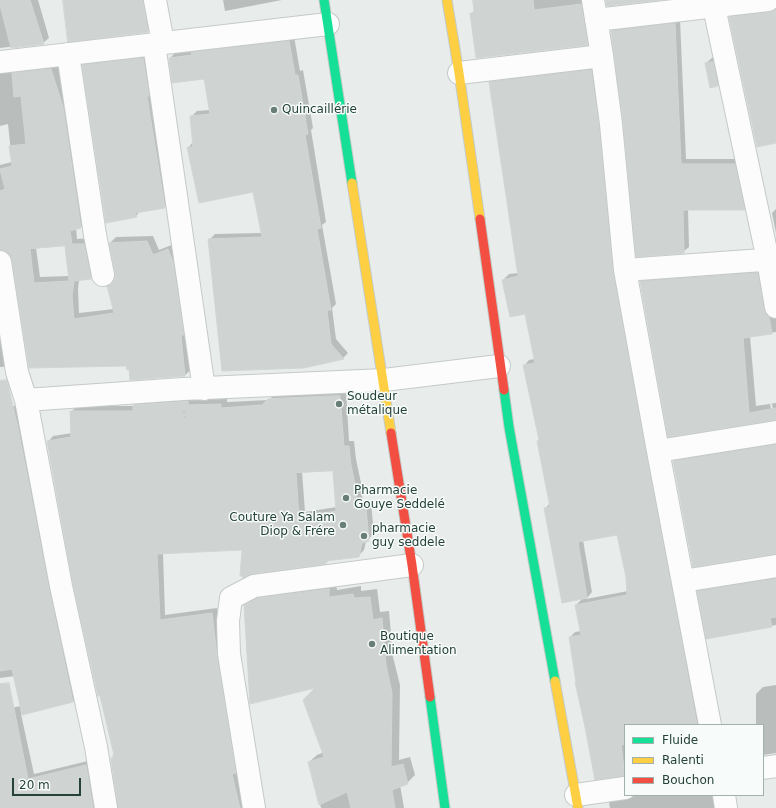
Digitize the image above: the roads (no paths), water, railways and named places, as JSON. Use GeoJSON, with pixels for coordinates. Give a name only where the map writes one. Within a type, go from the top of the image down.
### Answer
{"type":"FeatureCollection","features":[{"type":"Feature","properties":{"kind":"main road"},"geometry":{"type":"LineString","coordinates":[[324,0],[412,565],[445,808]]}},
{"type":"Feature","properties":{"kind":"main road"},"geometry":{"type":"LineString","coordinates":[[447,0],[459,73],[500,366],[527,532],[577,801]]}},
{"type":"Feature","properties":{"kind":"street"},"geometry":{"type":"LineString","coordinates":[[155,0],[158,43],[204,389]]}},
{"type":"Feature","properties":{"kind":"street"},"geometry":{"type":"LineString","coordinates":[[710,724],[625,270],[613,144],[602,56],[594,10],[714,7],[768,0]]}},
{"type":"Feature","properties":{"kind":"street"},"geometry":{"type":"LineString","coordinates":[[714,7],[772,259],[776,307]]}},
{"type":"Feature","properties":{"kind":"street"},"geometry":{"type":"LineString","coordinates":[[0,62],[328,24]]}},
{"type":"Feature","properties":{"kind":"street"},"geometry":{"type":"LineString","coordinates":[[68,54],[94,229],[103,275]]}},
{"type":"Feature","properties":{"kind":"street"},"geometry":{"type":"LineString","coordinates":[[459,73],[602,56]]}},
{"type":"Feature","properties":{"kind":"street"},"geometry":{"type":"LineString","coordinates":[[625,270],[772,259]]}},
{"type":"Feature","properties":{"kind":"street"},"geometry":{"type":"LineString","coordinates":[[0,262],[9,372],[26,400],[61,586],[96,748],[106,808]]}},
{"type":"Feature","properties":{"kind":"street"},"geometry":{"type":"LineString","coordinates":[[26,400],[384,380],[500,366]]}},
{"type":"Feature","properties":{"kind":"street"},"geometry":{"type":"LineString","coordinates":[[658,451],[776,432]]}},
{"type":"Feature","properties":{"kind":"street"},"geometry":{"type":"LineString","coordinates":[[254,808],[230,654],[228,621],[231,598],[254,586],[412,565]]}},
{"type":"Feature","properties":{"kind":"street"},"geometry":{"type":"LineString","coordinates":[[683,581],[776,566]]}},
{"type":"Feature","properties":{"kind":"street"},"geometry":{"type":"LineString","coordinates":[[764,768],[776,766]]}},
{"type":"Feature","properties":{"kind":"street"},"geometry":{"type":"LineString","coordinates":[[577,801],[624,788]]}},
{"type":"Feature","properties":{"kind":"street"},"geometry":{"type":"LineString","coordinates":[[724,796],[726,808]]}},
{"type":"Feature","properties":{"kind":"place","name":"Quincaillérie"},"geometry":{"type":"Point","coordinates":[274,110]}},
{"type":"Feature","properties":{"kind":"place","name":"Soudeur métalique"},"geometry":{"type":"Point","coordinates":[339,404]}},
{"type":"Feature","properties":{"kind":"place","name":"Pharmacie Gouye Seddelé"},"geometry":{"type":"Point","coordinates":[346,498]}},
{"type":"Feature","properties":{"kind":"place","name":"Couture Ya Salam Diop & Frére"},"geometry":{"type":"Point","coordinates":[343,525]}},
{"type":"Feature","properties":{"kind":"place","name":"pharmacie guy seddele"},"geometry":{"type":"Point","coordinates":[364,536]}},
{"type":"Feature","properties":{"kind":"place","name":"Boutique Alimentation"},"geometry":{"type":"Point","coordinates":[372,644]}}]}
